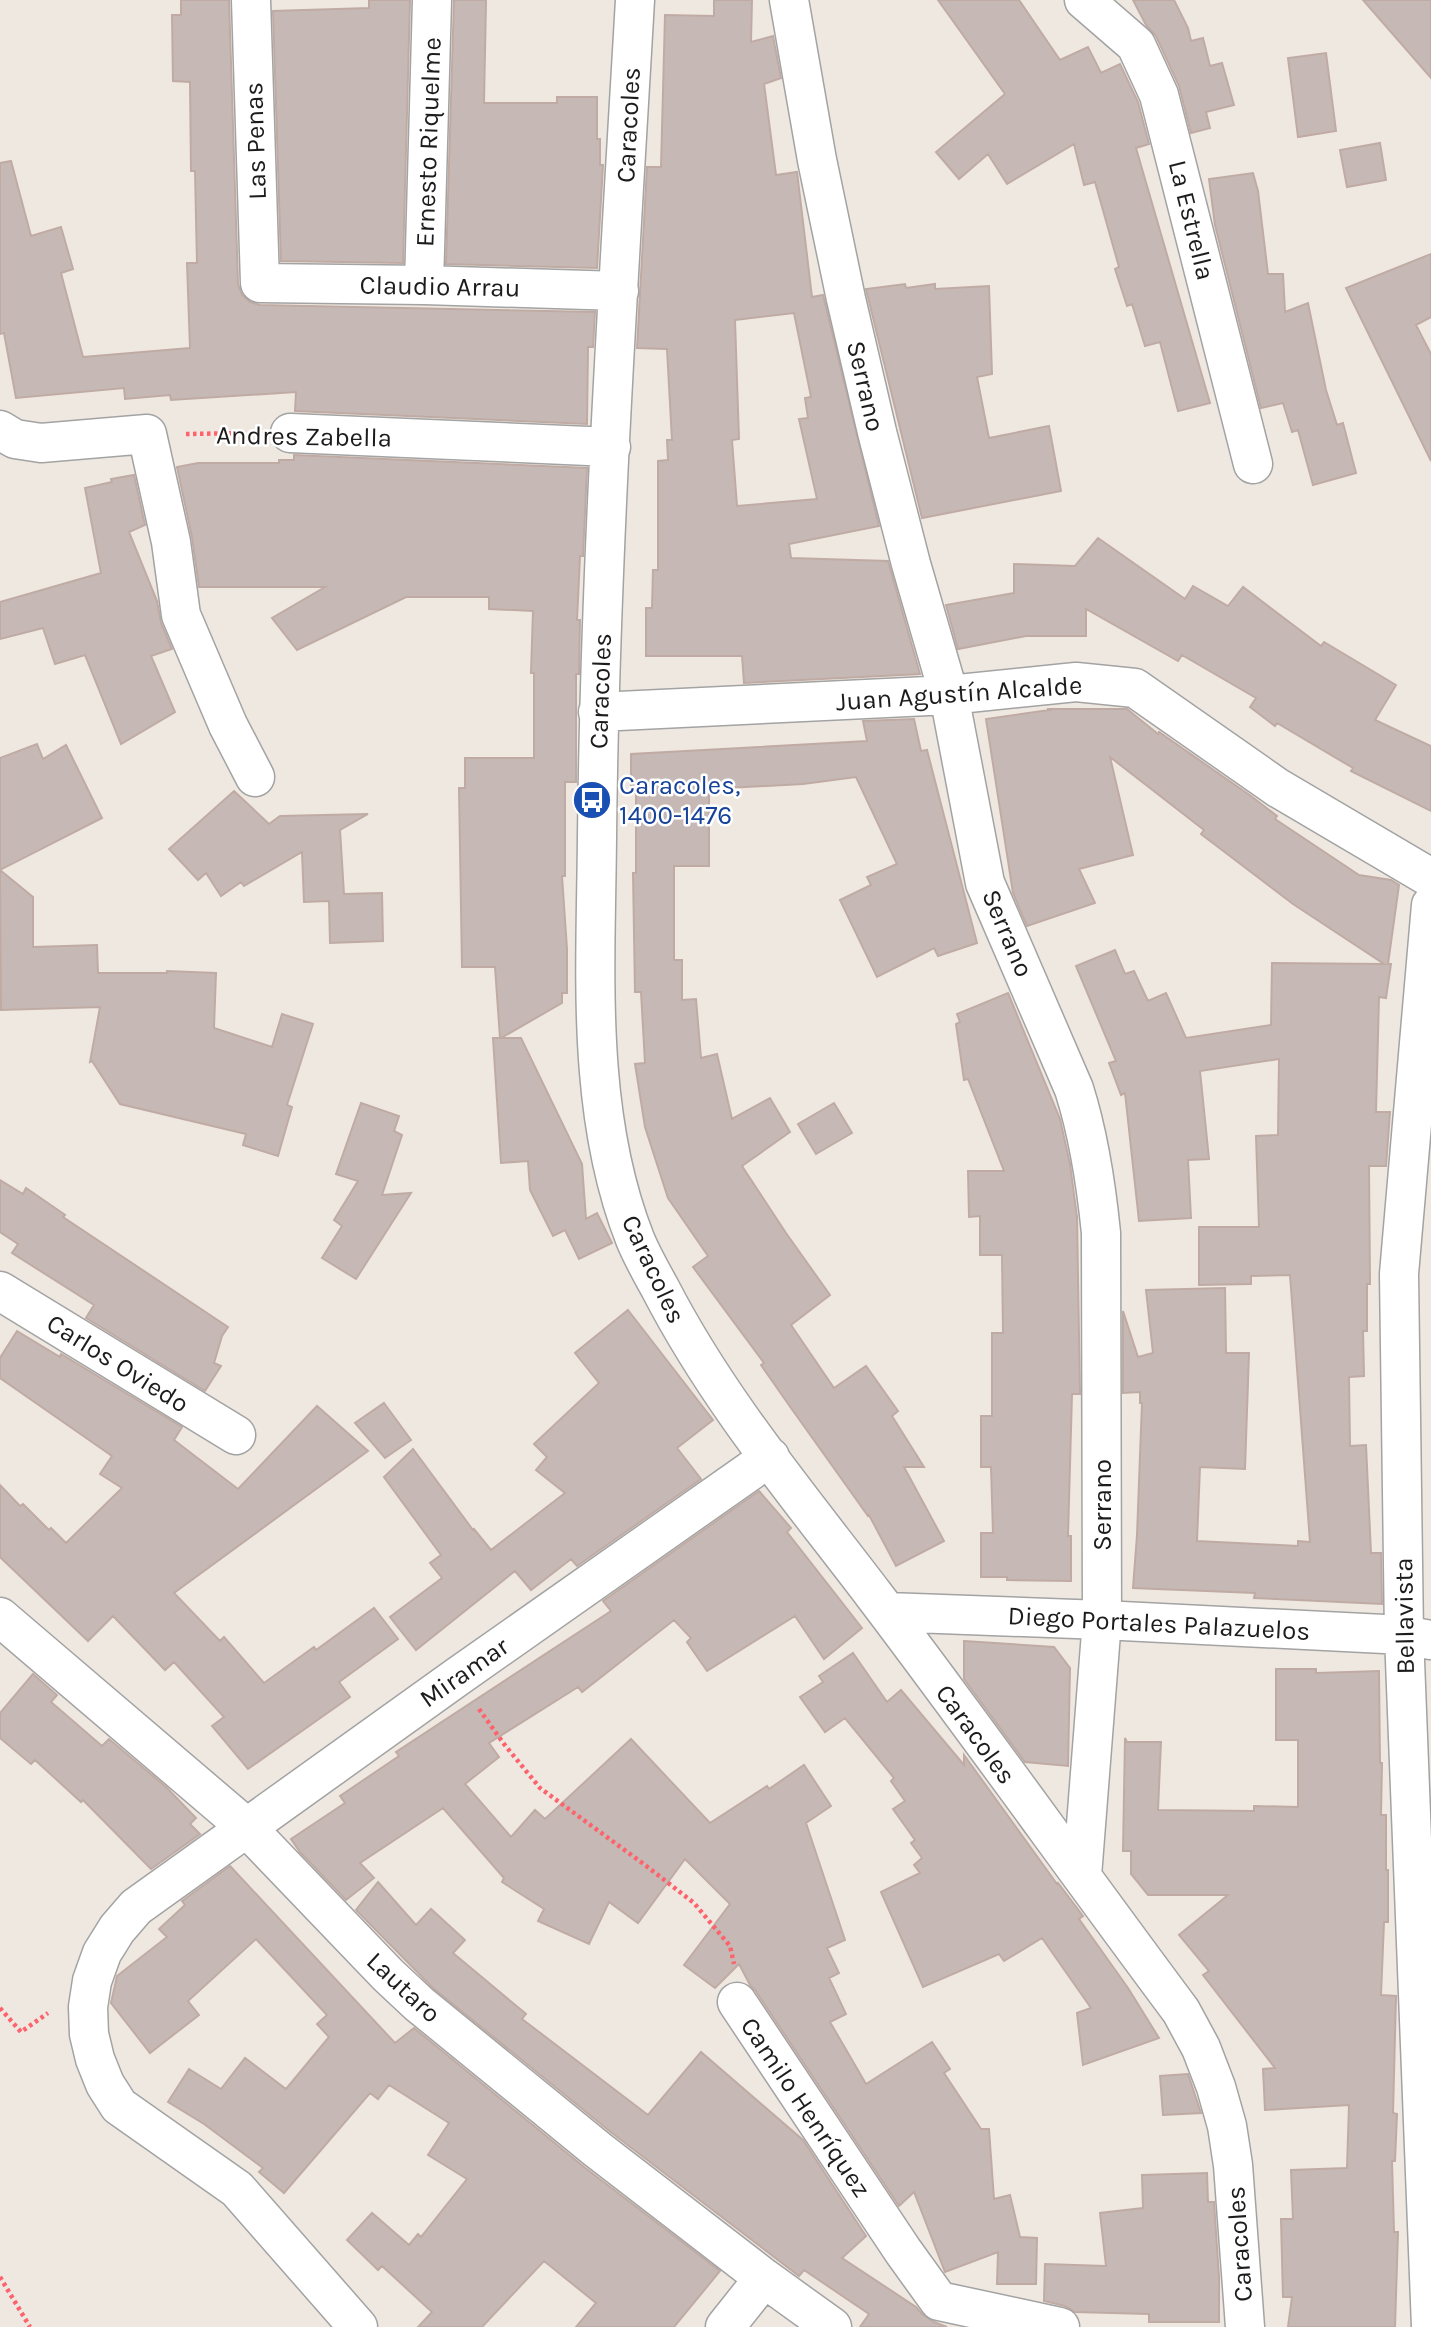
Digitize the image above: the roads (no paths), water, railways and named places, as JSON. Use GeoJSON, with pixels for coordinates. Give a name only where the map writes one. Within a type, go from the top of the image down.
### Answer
{"type":"FeatureCollection","features":[{"type":"Feature","properties":{"kind":"street","name":"Las Penas"},"geometry":{"type":"LineString","coordinates":[[251,0],[260,283]]}},
{"type":"Feature","properties":{"kind":"street","name":"Ernesto Riquelme"},"geometry":{"type":"LineString","coordinates":[[424,285],[432,0]]}},
{"type":"Feature","properties":{"kind":"street","name":"Caracoles"},"geometry":{"type":"LineString","coordinates":[[635,0],[598,712],[596,998],[603,1107],[611,1156],[635,1240],[677,1323],[717,1387],[887,1612],[1181,2011],[1201,2048],[1227,2126],[1233,2165],[1245,2327]]}},
{"type":"Feature","properties":{"kind":"street","name":"Serrano"},"geometry":{"type":"LineString","coordinates":[[789,0],[817,160],[846,299],[901,524],[949,695],[985,883],[1074,1089],[1096,1177],[1101,1233],[1102,1620],[1082,1876]]}},
{"type":"Feature","properties":{"kind":"street","name":"La Estrella"},"geometry":{"type":"LineString","coordinates":[[1084,0],[1136,46],[1159,95],[1253,464]]}},
{"type":"Feature","properties":{"kind":"street","name":"Claudio Arrau"},"geometry":{"type":"LineString","coordinates":[[260,283],[619,291]]}},
{"type":"Feature","properties":{"kind":"street"},"geometry":{"type":"LineString","coordinates":[[0,430],[15,439],[40,443],[147,434],[171,541],[181,615],[228,725],[255,777]]}},
{"type":"Feature","properties":{"kind":"street","name":"Andres Zabella"},"geometry":{"type":"LineString","coordinates":[[290,433],[611,447]]}},
{"type":"Feature","properties":{"kind":"street","name":"Juan Agustín Alcalde"},"geometry":{"type":"LineString","coordinates":[[598,712],[949,695],[1076,682],[1135,688],[1278,788],[1431,878]]}},
{"type":"Feature","properties":{"kind":"street","name":"Bellavista"},"geometry":{"type":"LineString","coordinates":[[1431,905],[1399,1274],[1417,1638],[1431,2327]]}},
{"type":"Feature","properties":{"kind":"street","name":"Carlos Oviedo"},"geometry":{"type":"LineString","coordinates":[[0,1290],[236,1435]]}},
{"type":"Feature","properties":{"kind":"street","name":"Miramar"},"geometry":{"type":"LineString","coordinates":[[358,2327],[237,2189],[119,2106],[94,2059],[89,2034],[88,2007],[92,1980],[102,1953],[117,1929],[136,1907],[769,1457]]}},
{"type":"Feature","properties":{"kind":"street","name":"Diego Portales Palazuelos"},"geometry":{"type":"LineString","coordinates":[[887,1612],[1102,1620],[1417,1638]]}},
{"type":"Feature","properties":{"kind":"street","name":"Lautaro"},"geometry":{"type":"LineString","coordinates":[[0,1617],[246,1827],[419,2004],[598,2150],[832,2327]]}},
{"type":"Feature","properties":{"kind":"street","name":"Camilo Henríquez"},"geometry":{"type":"LineString","coordinates":[[737,2002],[939,2301],[1060,2327]]}},
{"type":"Feature","properties":{"kind":"street"},"geometry":{"type":"LineString","coordinates":[[725,2327],[764,2278]]}},
{"type":"Feature","properties":{"kind":"place","name":"Caracoles, 1400-1476"},"geometry":{"type":"Point","coordinates":[592,800]}}]}
